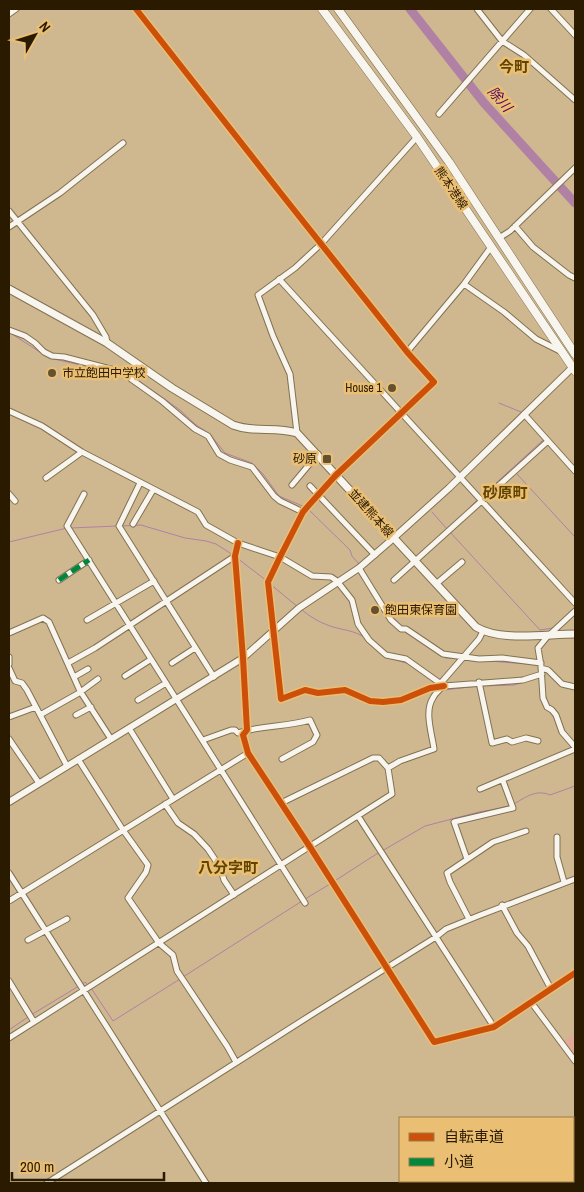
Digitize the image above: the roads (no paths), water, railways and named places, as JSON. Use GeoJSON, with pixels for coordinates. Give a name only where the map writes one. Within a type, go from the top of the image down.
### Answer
{"type":"FeatureCollection","features":[{"type":"Feature","properties":{"kind":"main road","name":"熊本港線"},"geometry":{"type":"LineString","coordinates":[[322,9],[417,137],[574,368]]}},
{"type":"Feature","properties":{"kind":"main road","name":"熊本港線"},"geometry":{"type":"LineString","coordinates":[[338,9],[426,128],[575,354]]}},
{"type":"Feature","properties":{"kind":"main road"},"geometry":{"type":"LineString","coordinates":[[9,289],[107,343],[233,424],[241,428],[254,430],[286,430],[297,433]]}},
{"type":"Feature","properties":{"kind":"main road","name":"並建熊本線"},"geometry":{"type":"LineString","coordinates":[[297,433],[476,627],[483,631]]}},
{"type":"Feature","properties":{"kind":"main road"},"geometry":{"type":"LineString","coordinates":[[483,631],[504,635],[575,634]]}},
{"type":"Feature","properties":{"kind":"street"},"geometry":{"type":"LineString","coordinates":[[9,14],[16,9]]}},
{"type":"Feature","properties":{"kind":"street"},"geometry":{"type":"LineString","coordinates":[[136,9],[407,352],[434,382],[336,475],[303,512],[280,557],[268,582],[281,699],[305,690],[318,692],[345,690],[370,701],[401,700],[442,685],[523,680],[541,668]]}},
{"type":"Feature","properties":{"kind":"street"},"geometry":{"type":"LineString","coordinates":[[477,9],[502,41],[524,55],[575,100]]}},
{"type":"Feature","properties":{"kind":"street"},"geometry":{"type":"LineString","coordinates":[[439,114],[530,9]]}},
{"type":"Feature","properties":{"kind":"street"},"geometry":{"type":"LineString","coordinates":[[552,9],[575,35]]}},
{"type":"Feature","properties":{"kind":"street"},"geometry":{"type":"LineString","coordinates":[[297,433],[290,374],[258,295],[295,268],[321,244],[426,128]]}},
{"type":"Feature","properties":{"kind":"street"},"geometry":{"type":"LineString","coordinates":[[9,227],[60,193],[123,143]]}},
{"type":"Feature","properties":{"kind":"street"},"geometry":{"type":"LineString","coordinates":[[407,352],[464,284],[491,247],[575,168]]}},
{"type":"Feature","properties":{"kind":"street"},"geometry":{"type":"LineString","coordinates":[[9,211],[93,315],[106,337],[107,343]]}},
{"type":"Feature","properties":{"kind":"street"},"geometry":{"type":"LineString","coordinates":[[515,226],[532,247],[575,278]]}},
{"type":"Feature","properties":{"kind":"street"},"geometry":{"type":"LineString","coordinates":[[279,279],[575,603]]}},
{"type":"Feature","properties":{"kind":"street"},"geometry":{"type":"LineString","coordinates":[[464,284],[504,312],[536,339],[564,353]]}},
{"type":"Feature","properties":{"kind":"street"},"geometry":{"type":"LineString","coordinates":[[9,330],[25,336],[44,352],[52,356],[64,357],[130,374]]}},
{"type":"Feature","properties":{"kind":"street"},"geometry":{"type":"LineString","coordinates":[[130,374],[137,364]]}},
{"type":"Feature","properties":{"kind":"street"},"geometry":{"type":"LineString","coordinates":[[9,802],[243,658],[306,603],[359,568],[375,555],[574,368]]}},
{"type":"Feature","properties":{"kind":"street"},"geometry":{"type":"LineString","coordinates":[[130,374],[131,379],[162,400],[195,429],[208,436],[218,454],[252,467],[274,496],[303,512]]}},
{"type":"Feature","properties":{"kind":"street"},"geometry":{"type":"LineString","coordinates":[[9,411],[42,426],[82,452],[198,512],[206,525],[238,543],[280,557],[312,576],[331,577],[338,582],[352,600],[358,624],[369,640],[386,655],[406,659],[442,685]]}},
{"type":"Feature","properties":{"kind":"street"},"geometry":{"type":"LineString","coordinates":[[524,414],[575,471]]}},
{"type":"Feature","properties":{"kind":"street"},"geometry":{"type":"LineString","coordinates":[[394,580],[548,441]]}},
{"type":"Feature","properties":{"kind":"street"},"geometry":{"type":"LineString","coordinates":[[46,478],[82,452]]}},
{"type":"Feature","properties":{"kind":"street"},"geometry":{"type":"LineString","coordinates":[[292,485],[318,454]]}},
{"type":"Feature","properties":{"kind":"street"},"geometry":{"type":"LineString","coordinates":[[140,483],[119,526],[214,677]]}},
{"type":"Feature","properties":{"kind":"street"},"geometry":{"type":"LineString","coordinates":[[310,486],[375,555]]}},
{"type":"Feature","properties":{"kind":"street"},"geometry":{"type":"LineString","coordinates":[[133,524],[153,490]]}},
{"type":"Feature","properties":{"kind":"street"},"geometry":{"type":"LineString","coordinates":[[9,494],[15,501]]}},
{"type":"Feature","properties":{"kind":"street"},"geometry":{"type":"LineString","coordinates":[[84,494],[67,526],[128,626],[305,903]]}},
{"type":"Feature","properties":{"kind":"street"},"geometry":{"type":"LineString","coordinates":[[238,543],[235,556],[247,730],[243,735],[248,753],[434,1042],[494,1027],[575,973]]}},
{"type":"Feature","properties":{"kind":"street"},"geometry":{"type":"LineString","coordinates":[[68,664],[235,556]]}},
{"type":"Feature","properties":{"kind":"street"},"geometry":{"type":"LineString","coordinates":[[59,580],[89,560]]}},
{"type":"Feature","properties":{"kind":"street"},"geometry":{"type":"LineString","coordinates":[[436,584],[462,562]]}},
{"type":"Feature","properties":{"kind":"street"},"geometry":{"type":"LineString","coordinates":[[359,568],[391,620],[401,629],[406,629],[443,654],[479,659],[502,658],[548,670],[562,684],[575,687]]}},
{"type":"Feature","properties":{"kind":"street"},"geometry":{"type":"LineString","coordinates":[[87,620],[154,581]]}},
{"type":"Feature","properties":{"kind":"street"},"geometry":{"type":"LineString","coordinates":[[480,790],[575,748],[562,732],[556,715],[547,707],[543,698],[538,648],[575,611]]}},
{"type":"Feature","properties":{"kind":"street"},"geometry":{"type":"LineString","coordinates":[[9,633],[45,619],[49,622],[80,691],[111,739]]}},
{"type":"Feature","properties":{"kind":"street"},"geometry":{"type":"LineString","coordinates":[[388,768],[393,764],[434,749],[429,718],[432,699],[479,639],[483,631]]}},
{"type":"Feature","properties":{"kind":"street"},"geometry":{"type":"LineString","coordinates":[[172,663],[195,648]]}},
{"type":"Feature","properties":{"kind":"street"},"geometry":{"type":"LineString","coordinates":[[9,657],[9,666],[15,681],[24,686],[68,766]]}},
{"type":"Feature","properties":{"kind":"street"},"geometry":{"type":"LineString","coordinates":[[125,676],[150,660]]}},
{"type":"Feature","properties":{"kind":"street"},"geometry":{"type":"LineString","coordinates":[[74,677],[88,669]]}},
{"type":"Feature","properties":{"kind":"street"},"geometry":{"type":"LineString","coordinates":[[40,715],[79,693],[98,679]]}},
{"type":"Feature","properties":{"kind":"street"},"geometry":{"type":"LineString","coordinates":[[479,682],[492,743],[507,739],[512,742],[526,738],[538,741]]}},
{"type":"Feature","properties":{"kind":"street"},"geometry":{"type":"LineString","coordinates":[[138,700],[166,683]]}},
{"type":"Feature","properties":{"kind":"street"},"geometry":{"type":"LineString","coordinates":[[9,717],[36,707]]}},
{"type":"Feature","properties":{"kind":"street"},"geometry":{"type":"LineString","coordinates":[[76,715],[91,707]]}},
{"type":"Feature","properties":{"kind":"street"},"geometry":{"type":"LineString","coordinates":[[202,740],[231,730],[235,730],[238,733],[283,724],[292,725],[310,720],[317,735],[312,742],[282,759]]}},
{"type":"Feature","properties":{"kind":"street"},"geometry":{"type":"LineString","coordinates":[[129,728],[173,799]]}},
{"type":"Feature","properties":{"kind":"street"},"geometry":{"type":"LineString","coordinates":[[9,739],[39,784]]}},
{"type":"Feature","properties":{"kind":"street"},"geometry":{"type":"LineString","coordinates":[[9,901],[248,753]]}},
{"type":"Feature","properties":{"kind":"street"},"geometry":{"type":"LineString","coordinates":[[9,1038],[33,1020],[159,943],[392,794],[388,768],[379,758],[373,758],[334,779],[281,803]]}},
{"type":"Feature","properties":{"kind":"street"},"geometry":{"type":"LineString","coordinates":[[78,759],[123,830],[148,865],[146,872],[128,898],[159,943],[173,956],[176,972],[236,1062]]}},
{"type":"Feature","properties":{"kind":"street"},"geometry":{"type":"LineString","coordinates":[[467,859],[454,822],[513,808],[503,781]]}},
{"type":"Feature","properties":{"kind":"street"},"geometry":{"type":"LineString","coordinates":[[165,804],[178,823],[194,834],[208,849],[220,867],[224,880],[234,895]]}},
{"type":"Feature","properties":{"kind":"street"},"geometry":{"type":"LineString","coordinates":[[358,816],[494,1027]]}},
{"type":"Feature","properties":{"kind":"street"},"geometry":{"type":"LineString","coordinates":[[469,919],[447,876],[449,870],[493,842],[526,831]]}},
{"type":"Feature","properties":{"kind":"street"},"geometry":{"type":"LineString","coordinates":[[557,837],[557,857],[564,882]]}},
{"type":"Feature","properties":{"kind":"street"},"geometry":{"type":"LineString","coordinates":[[9,873],[206,1183]]}},
{"type":"Feature","properties":{"kind":"street"},"geometry":{"type":"LineString","coordinates":[[47,1183],[236,1062],[436,938],[446,929],[575,879]]}},
{"type":"Feature","properties":{"kind":"street"},"geometry":{"type":"LineString","coordinates":[[502,906],[517,933],[528,946],[551,989]]}},
{"type":"Feature","properties":{"kind":"street"},"geometry":{"type":"LineString","coordinates":[[28,940],[67,919]]}},
{"type":"Feature","properties":{"kind":"street"},"geometry":{"type":"LineString","coordinates":[[9,981],[33,1020]]}},
{"type":"Feature","properties":{"kind":"street"},"geometry":{"type":"LineString","coordinates":[[531,1002],[575,1061]]}},
{"type":"Feature","properties":{"kind":"waterway","name":"除川"},"geometry":{"type":"LineString","coordinates":[[410,9],[484,103],[575,203]]}},
{"type":"Feature","properties":{"kind":"waterway"},"geometry":{"type":"LineString","coordinates":[[12,334],[49,358],[109,371]]}},
{"type":"Feature","properties":{"kind":"waterway"},"geometry":{"type":"LineString","coordinates":[[132,376],[210,434],[225,453],[252,463],[263,474],[279,496],[305,507]]}},
{"type":"Feature","properties":{"kind":"waterway"},"geometry":{"type":"LineString","coordinates":[[499,403],[521,412]]}},
{"type":"Feature","properties":{"kind":"waterway"},"geometry":{"type":"LineString","coordinates":[[481,497],[542,441],[546,440]]}},
{"type":"Feature","properties":{"kind":"waterway"},"geometry":{"type":"LineString","coordinates":[[517,474],[575,537]]}},
{"type":"Feature","properties":{"kind":"waterway"},"geometry":{"type":"LineString","coordinates":[[470,507],[478,499]]}},
{"type":"Feature","properties":{"kind":"waterway"},"geometry":{"type":"LineString","coordinates":[[308,509],[350,550],[352,556],[359,564]]}},
{"type":"Feature","properties":{"kind":"waterway"},"geometry":{"type":"LineString","coordinates":[[432,512],[447,529]]}},
{"type":"Feature","properties":{"kind":"waterway"},"geometry":{"type":"LineString","coordinates":[[121,526],[141,525],[185,538],[206,541],[216,544],[233,555]]}},
{"type":"Feature","properties":{"kind":"waterway"},"geometry":{"type":"LineString","coordinates":[[71,528],[117,526]]}},
{"type":"Feature","properties":{"kind":"waterway"},"geometry":{"type":"LineString","coordinates":[[9,542],[67,528]]}},
{"type":"Feature","properties":{"kind":"waterway"},"geometry":{"type":"LineString","coordinates":[[450,532],[540,630],[553,628]]}},
{"type":"Feature","properties":{"kind":"waterway"},"geometry":{"type":"LineString","coordinates":[[237,558],[267,581]]}},
{"type":"Feature","properties":{"kind":"waterway"},"geometry":{"type":"LineString","coordinates":[[363,569],[376,592]]}},
{"type":"Feature","properties":{"kind":"waterway"},"geometry":{"type":"LineString","coordinates":[[270,584],[298,607]]}},
{"type":"Feature","properties":{"kind":"waterway"},"geometry":{"type":"LineString","coordinates":[[301,609],[322,623],[357,633],[365,638]]}},
{"type":"Feature","properties":{"kind":"waterway"},"geometry":{"type":"LineString","coordinates":[[391,616],[403,627]]}},
{"type":"Feature","properties":{"kind":"waterway"},"geometry":{"type":"LineString","coordinates":[[375,648],[383,655]]}},
{"type":"Feature","properties":{"kind":"waterway"},"geometry":{"type":"LineString","coordinates":[[442,656],[460,659]]}},
{"type":"Feature","properties":{"kind":"waterway"},"geometry":{"type":"LineString","coordinates":[[396,660],[406,663]]}},
{"type":"Feature","properties":{"kind":"waterway"},"geometry":{"type":"LineString","coordinates":[[489,661],[539,665]]}},
{"type":"Feature","properties":{"kind":"waterway"},"geometry":{"type":"LineString","coordinates":[[545,671],[563,687]]}},
{"type":"Feature","properties":{"kind":"waterway"},"geometry":{"type":"LineString","coordinates":[[483,686],[521,683]]}},
{"type":"Feature","properties":{"kind":"waterway"},"geometry":{"type":"LineString","coordinates":[[444,690],[479,686]]}},
{"type":"Feature","properties":{"kind":"waterway"},"geometry":{"type":"LineString","coordinates":[[514,804],[536,793],[550,795],[575,786]]}},
{"type":"Feature","properties":{"kind":"waterway"},"geometry":{"type":"LineString","coordinates":[[382,851],[425,826],[503,808]]}},
{"type":"Feature","properties":{"kind":"waterway"},"geometry":{"type":"LineString","coordinates":[[333,882],[378,853]]}},
{"type":"Feature","properties":{"kind":"waterway"},"geometry":{"type":"LineString","coordinates":[[305,899],[330,884]]}},
{"type":"Feature","properties":{"kind":"waterway"},"geometry":{"type":"LineString","coordinates":[[183,977],[302,901]]}},
{"type":"Feature","properties":{"kind":"waterway"},"geometry":{"type":"LineString","coordinates":[[91,988],[113,1021],[180,979]]}},
{"type":"Feature","properties":{"kind":"waterway"},"geometry":{"type":"LineString","coordinates":[[82,984],[85,982],[89,986]]}},
{"type":"Feature","properties":{"kind":"waterway"},"geometry":{"type":"LineString","coordinates":[[31,1015],[79,986]]}},
{"type":"Feature","properties":{"kind":"waterway"},"geometry":{"type":"LineString","coordinates":[[9,1030],[28,1017]]}},
{"type":"Feature","properties":{"kind":"place","name":"市立飽田中学校"},"geometry":{"type":"Point","coordinates":[52,373]}},
{"type":"Feature","properties":{"kind":"place","name":"House 1"},"geometry":{"type":"Point","coordinates":[392,388]}},
{"type":"Feature","properties":{"kind":"place","name":"砂原"},"geometry":{"type":"Point","coordinates":[327,459]}},
{"type":"Feature","properties":{"kind":"place","name":"飽田東保育園"},"geometry":{"type":"Point","coordinates":[375,610]}},
{"type":"Feature","properties":{"kind":"district","name":"今町"},"geometry":{"type":"Point","coordinates":[514,67]}},
{"type":"Feature","properties":{"kind":"district","name":"砂原町"},"geometry":{"type":"Point","coordinates":[505,493]}},
{"type":"Feature","properties":{"kind":"district","name":"八分字町"},"geometry":{"type":"Point","coordinates":[228,868]}}]}
